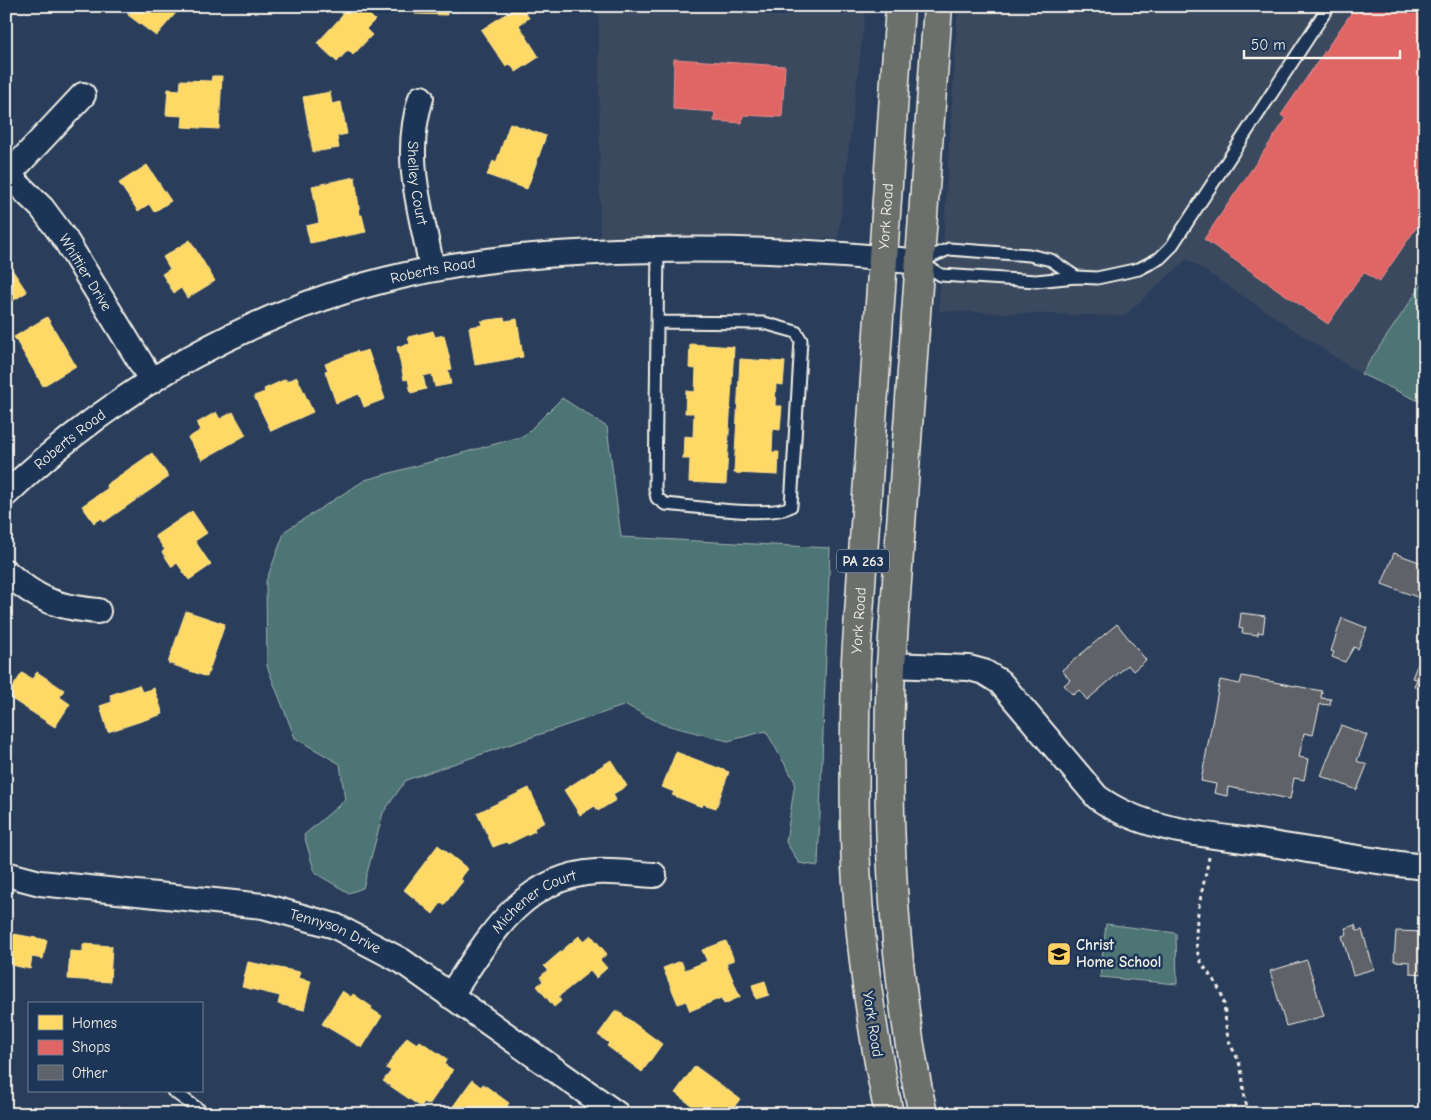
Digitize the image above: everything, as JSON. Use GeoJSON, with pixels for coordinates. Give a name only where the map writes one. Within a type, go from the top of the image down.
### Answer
{"type":"FeatureCollection","features":[{"type":"Feature","properties":{"kind":"highway","name":"York Road"},"geometry":{"type":"LineString","coordinates":[[889,1114],[866,983],[860,925],[856,866],[854,751],[856,659],[900,6]]}},
{"type":"Feature","properties":{"kind":"highway","name":"PA 263"},"geometry":{"type":"LineString","coordinates":[[923,1114],[901,971],[892,855],[888,751],[891,665],[938,6]]}},
{"type":"Feature","properties":{"kind":"street"},"geometry":{"type":"LineString","coordinates":[[7,174],[83,95]]}},
{"type":"Feature","properties":{"kind":"street","name":"Shelley Court"},"geometry":{"type":"LineString","coordinates":[[421,98],[412,135],[412,164],[432,269]]}},
{"type":"Feature","properties":{"kind":"street","name":"Whittier Drive"},"geometry":{"type":"LineString","coordinates":[[7,174],[42,208],[65,239],[152,380]]}},
{"type":"Feature","properties":{"kind":"street","name":"Roberts Road"},"geometry":{"type":"LineString","coordinates":[[6,494],[47,457],[90,423],[152,380],[228,338],[331,296],[432,269],[500,258],[547,254],[709,249],[883,258],[920,262]]}},
{"type":"Feature","properties":{"kind":"street"},"geometry":{"type":"LineString","coordinates":[[6,572],[27,591],[52,603],[70,608],[98,611]]}},
{"type":"Feature","properties":{"kind":"street"},"geometry":{"type":"LineString","coordinates":[[891,665],[969,668],[984,672],[1000,682],[1097,797],[1114,809],[1133,818],[1181,829],[1425,867]]}},
{"type":"Feature","properties":{"kind":"street","name":"Michener Court"},"geometry":{"type":"LineString","coordinates":[[450,996],[498,924],[518,904],[534,892],[578,874],[597,872],[654,875]]}},
{"type":"Feature","properties":{"kind":"street","name":"Tennyson Drive"},"geometry":{"type":"LineString","coordinates":[[6,874],[40,883],[263,906],[312,918],[380,948],[617,1114]]}},
{"type":"Feature","properties":{"kind":"lane"},"geometry":{"type":"LineString","coordinates":[[920,262],[941,275],[1036,281],[1076,277],[1097,278],[1139,269],[1160,258],[1171,247],[1329,6]]}},
{"type":"Feature","properties":{"kind":"lane"},"geometry":{"type":"LineString","coordinates":[[920,262],[949,249],[1029,254],[1050,260],[1076,277]]}},
{"type":"Feature","properties":{"kind":"lane"},"geometry":{"type":"LineString","coordinates":[[657,322],[764,323],[796,332],[801,340],[791,506],[784,511],[766,513],[665,504],[657,498],[655,489],[657,322],[658,250]]}},
{"type":"Feature","properties":{"kind":"lane"},"geometry":{"type":"LineString","coordinates":[[174,1092],[205,1114]]}},
{"type":"Feature","properties":{"kind":"path"},"geometry":{"type":"LineString","coordinates":[[1209,854],[1197,927],[1197,950],[1203,966],[1220,989],[1224,1000],[1228,1039],[1240,1063],[1243,1075],[1243,1095],[1250,1114]]}},
{"type":"Feature","properties":{"kind":"shaded area"},"geometry":{"type":"Polygon","coordinates":[[[599,6],[866,6],[838,238],[600,239],[599,6]]]}},
{"type":"Feature","properties":{"kind":"shaded area"},"geometry":{"type":"Polygon","coordinates":[[[958,6],[1425,6],[1425,280],[1361,374],[1187,259],[1124,316],[939,311],[958,6]]]}},
{"type":"Feature","properties":{"kind":"green space"},"geometry":{"type":"Polygon","coordinates":[[[1425,280],[1425,404],[1361,374],[1425,280]]]}},
{"type":"Feature","properties":{"kind":"green space"},"geometry":{"type":"Polygon","coordinates":[[[562,398],[607,427],[621,537],[830,548],[818,866],[799,863],[786,842],[795,782],[766,731],[728,741],[662,724],[626,705],[406,780],[383,813],[363,888],[349,893],[315,873],[304,835],[345,800],[340,764],[295,738],[267,666],[266,581],[285,531],[365,480],[524,436],[562,398]]]}},
{"type":"Feature","properties":{"kind":"green space"},"geometry":{"type":"Polygon","coordinates":[[[1106,924],[1176,933],[1177,984],[1100,977],[1106,924]]]}},
{"type":"Feature","properties":{"kind":"building: Homes"},"geometry":{"type":"Polygon","coordinates":[[[136,6],[182,6],[156,36],[128,15],[136,6]]]}},
{"type":"Feature","properties":{"kind":"building: Homes"},"geometry":{"type":"Polygon","coordinates":[[[336,6],[360,6],[375,20],[366,29],[372,35],[353,55],[348,50],[337,62],[317,43],[343,15],[336,6]]]}},
{"type":"Feature","properties":{"kind":"building: Homes"},"geometry":{"type":"Polygon","coordinates":[[[402,6],[459,6],[459,11],[447,11],[447,15],[415,14],[415,9],[402,9],[402,6]]]}},
{"type":"Feature","properties":{"kind":"building: Homes"},"geometry":{"type":"Polygon","coordinates":[[[518,6],[521,6],[529,18],[519,25],[539,57],[516,72],[510,64],[506,67],[481,30],[518,6]]]}},
{"type":"Feature","properties":{"kind":"building: Homes"},"geometry":{"type":"Polygon","coordinates":[[[212,76],[222,76],[219,129],[182,127],[183,116],[166,115],[168,89],[180,90],[181,80],[211,81],[212,76]]]}},
{"type":"Feature","properties":{"kind":"building: Homes"},"geometry":{"type":"Polygon","coordinates":[[[330,92],[332,104],[341,102],[347,134],[337,136],[339,148],[313,152],[303,97],[330,92]]]}},
{"type":"Feature","properties":{"kind":"building: Homes"},"geometry":{"type":"Polygon","coordinates":[[[510,123],[546,136],[527,189],[487,175],[493,161],[496,163],[510,123]]]}},
{"type":"Feature","properties":{"kind":"building: Homes"},"geometry":{"type":"Polygon","coordinates":[[[147,165],[171,201],[154,212],[149,204],[138,211],[119,183],[147,165]]]}},
{"type":"Feature","properties":{"kind":"building: Homes"},"geometry":{"type":"Polygon","coordinates":[[[355,177],[360,215],[362,215],[366,232],[310,243],[306,226],[319,223],[312,186],[355,177]]]}},
{"type":"Feature","properties":{"kind":"building: Homes"},"geometry":{"type":"Polygon","coordinates":[[[190,240],[215,281],[187,298],[181,288],[174,293],[162,274],[170,269],[163,257],[190,240]]]}},
{"type":"Feature","properties":{"kind":"building: Homes"},"geometry":{"type":"Polygon","coordinates":[[[9,265],[27,292],[6,305],[6,267],[9,265]]]}},
{"type":"Feature","properties":{"kind":"building: Homes"},"geometry":{"type":"Polygon","coordinates":[[[47,317],[76,366],[43,386],[14,337],[47,317]]]}},
{"type":"Feature","properties":{"kind":"building: Homes"},"geometry":{"type":"Polygon","coordinates":[[[504,318],[505,321],[517,319],[523,357],[475,365],[469,327],[482,325],[481,321],[504,318]]]}},
{"type":"Feature","properties":{"kind":"building: Homes"},"geometry":{"type":"Polygon","coordinates":[[[433,331],[435,337],[444,335],[452,369],[448,370],[451,384],[435,387],[432,374],[423,376],[426,389],[411,393],[408,379],[404,380],[397,347],[410,344],[408,337],[433,331]]]}},
{"type":"Feature","properties":{"kind":"building: Homes"},"geometry":{"type":"Polygon","coordinates":[[[690,344],[734,347],[726,484],[689,482],[690,459],[683,459],[684,436],[693,437],[694,413],[685,413],[686,391],[695,392],[696,369],[689,368],[690,344]]]}},
{"type":"Feature","properties":{"kind":"building: Homes"},"geometry":{"type":"Polygon","coordinates":[[[368,350],[385,399],[364,407],[359,394],[336,403],[325,371],[328,370],[325,364],[357,351],[358,353],[368,350]]]}},
{"type":"Feature","properties":{"kind":"building: Homes"},"geometry":{"type":"Polygon","coordinates":[[[740,359],[785,362],[783,385],[776,384],[775,406],[782,406],[780,430],[773,429],[772,452],[779,452],[778,475],[734,473],[740,359]]]}},
{"type":"Feature","properties":{"kind":"building: Homes"},"geometry":{"type":"Polygon","coordinates":[[[297,377],[313,412],[271,431],[254,396],[265,392],[264,389],[286,379],[286,382],[297,377]]]}},
{"type":"Feature","properties":{"kind":"building: Homes"},"geometry":{"type":"Polygon","coordinates":[[[216,412],[220,419],[233,412],[246,435],[202,460],[188,438],[201,430],[197,423],[216,412]]]}},
{"type":"Feature","properties":{"kind":"building: Homes"},"geometry":{"type":"Polygon","coordinates":[[[152,453],[169,477],[104,522],[102,518],[94,523],[82,506],[108,488],[106,485],[152,453]]]}},
{"type":"Feature","properties":{"kind":"building: Homes"},"geometry":{"type":"Polygon","coordinates":[[[192,511],[207,533],[195,541],[211,565],[189,580],[177,563],[172,567],[162,552],[165,550],[155,536],[192,511]]]}},
{"type":"Feature","properties":{"kind":"building: Homes"},"geometry":{"type":"Polygon","coordinates":[[[186,611],[225,624],[207,677],[168,663],[186,611]]]}},
{"type":"Feature","properties":{"kind":"building: Homes"},"geometry":{"type":"Polygon","coordinates":[[[37,672],[64,690],[60,697],[70,704],[55,727],[7,696],[22,673],[32,679],[37,672]]]}},
{"type":"Feature","properties":{"kind":"building: Homes"},"geometry":{"type":"Polygon","coordinates":[[[139,685],[142,692],[154,688],[163,714],[108,732],[100,706],[112,702],[110,695],[139,685]]]}},
{"type":"Feature","properties":{"kind":"building: Homes"},"geometry":{"type":"Polygon","coordinates":[[[676,752],[729,772],[716,808],[703,804],[702,807],[672,795],[674,792],[662,787],[676,752]]]}},
{"type":"Feature","properties":{"kind":"building: Homes"},"geometry":{"type":"Polygon","coordinates":[[[611,760],[627,786],[613,794],[616,800],[598,811],[595,806],[580,815],[564,790],[611,760]]]}},
{"type":"Feature","properties":{"kind":"building: Homes"},"geometry":{"type":"Polygon","coordinates":[[[529,788],[545,822],[534,828],[535,831],[508,844],[506,842],[493,847],[477,813],[529,788]]]}},
{"type":"Feature","properties":{"kind":"building: Homes"},"geometry":{"type":"Polygon","coordinates":[[[438,845],[468,869],[460,879],[463,881],[444,905],[441,903],[433,914],[404,890],[438,845]]]}},
{"type":"Feature","properties":{"kind":"building: Homes"},"geometry":{"type":"Polygon","coordinates":[[[14,934],[47,940],[43,959],[32,957],[30,969],[6,964],[6,938],[13,939],[14,934]]]}},
{"type":"Feature","properties":{"kind":"building: Homes"},"geometry":{"type":"Polygon","coordinates":[[[591,935],[607,954],[600,960],[607,968],[596,978],[590,971],[558,997],[561,1001],[554,1007],[537,986],[543,981],[540,977],[548,970],[544,966],[579,936],[584,941],[591,935]]]}},
{"type":"Feature","properties":{"kind":"building: Homes"},"geometry":{"type":"Polygon","coordinates":[[[726,941],[734,960],[726,963],[740,997],[724,1004],[721,998],[690,1011],[686,1001],[678,1004],[663,968],[681,961],[685,970],[707,961],[702,950],[726,941]]]}},
{"type":"Feature","properties":{"kind":"building: Homes"},"geometry":{"type":"Polygon","coordinates":[[[83,944],[112,946],[110,982],[68,979],[70,951],[83,952],[83,944]]]}},
{"type":"Feature","properties":{"kind":"building: Homes"},"geometry":{"type":"Polygon","coordinates":[[[248,962],[300,972],[298,978],[311,981],[304,1010],[278,1004],[280,996],[242,987],[248,962]]]}},
{"type":"Feature","properties":{"kind":"building: Homes"},"geometry":{"type":"Polygon","coordinates":[[[765,981],[769,995],[756,999],[752,985],[765,981]]]}},
{"type":"Feature","properties":{"kind":"building: Homes"},"geometry":{"type":"Polygon","coordinates":[[[342,991],[351,997],[353,994],[382,1016],[362,1048],[322,1024],[342,991]]]}},
{"type":"Feature","properties":{"kind":"building: Homes"},"geometry":{"type":"Polygon","coordinates":[[[616,1010],[662,1044],[642,1072],[607,1046],[609,1043],[598,1035],[616,1010]]]}},
{"type":"Feature","properties":{"kind":"building: Homes"},"geometry":{"type":"Polygon","coordinates":[[[407,1037],[417,1044],[420,1041],[447,1059],[444,1064],[453,1070],[429,1105],[424,1102],[421,1107],[383,1081],[391,1071],[386,1068],[407,1037]]]}},
{"type":"Feature","properties":{"kind":"building: Homes"},"geometry":{"type":"Polygon","coordinates":[[[695,1066],[740,1099],[729,1114],[703,1114],[675,1093],[695,1066]]]}},
{"type":"Feature","properties":{"kind":"building: Homes"},"geometry":{"type":"Polygon","coordinates":[[[472,1080],[481,1087],[483,1084],[509,1103],[507,1106],[516,1114],[449,1112],[472,1080]]]}},
{"type":"Feature","properties":{"kind":"building: Shops"},"geometry":{"type":"Polygon","coordinates":[[[1356,6],[1425,6],[1425,215],[1379,282],[1364,272],[1328,324],[1204,239],[1286,119],[1281,115],[1356,6]]]}},
{"type":"Feature","properties":{"kind":"building: Shops"},"geometry":{"type":"Polygon","coordinates":[[[674,59],[785,66],[782,117],[743,115],[742,123],[714,121],[715,112],[673,109],[674,59]]]}},
{"type":"Feature","properties":{"kind":"building: Other"},"geometry":{"type":"Polygon","coordinates":[[[1394,553],[1425,564],[1425,600],[1382,584],[1394,553]]]}},
{"type":"Feature","properties":{"kind":"building: Other"},"geometry":{"type":"Polygon","coordinates":[[[1241,613],[1265,616],[1263,633],[1258,632],[1258,635],[1242,633],[1243,629],[1239,628],[1241,613]]]}},
{"type":"Feature","properties":{"kind":"building: Other"},"geometry":{"type":"Polygon","coordinates":[[[1342,618],[1367,628],[1358,649],[1354,647],[1345,662],[1332,657],[1334,652],[1331,651],[1342,618]]]}},
{"type":"Feature","properties":{"kind":"building: Other"},"geometry":{"type":"Polygon","coordinates":[[[1117,624],[1146,660],[1133,671],[1128,665],[1087,700],[1079,690],[1073,695],[1064,685],[1070,680],[1062,670],[1117,624]]]}},
{"type":"Feature","properties":{"kind":"building: Other"},"geometry":{"type":"Polygon","coordinates":[[[1425,646],[1425,690],[1414,686],[1417,679],[1412,678],[1425,646]]]}},
{"type":"Feature","properties":{"kind":"building: Other"},"geometry":{"type":"Polygon","coordinates":[[[1242,676],[1322,691],[1321,698],[1331,699],[1330,705],[1320,704],[1313,735],[1304,733],[1299,757],[1308,759],[1304,780],[1294,778],[1290,799],[1228,787],[1227,796],[1214,793],[1216,784],[1201,781],[1220,680],[1240,684],[1242,676]]]}},
{"type":"Feature","properties":{"kind":"building: Other"},"geometry":{"type":"Polygon","coordinates":[[[1341,725],[1367,735],[1357,761],[1367,765],[1357,790],[1321,776],[1341,725]]]}},
{"type":"Feature","properties":{"kind":"building: Other"},"geometry":{"type":"Polygon","coordinates":[[[1355,925],[1357,931],[1362,930],[1374,969],[1353,975],[1342,936],[1347,934],[1345,928],[1355,925]]]}},
{"type":"Feature","properties":{"kind":"building: Other"},"geometry":{"type":"Polygon","coordinates":[[[1396,931],[1425,932],[1425,974],[1410,973],[1410,962],[1394,961],[1396,931]]]}},
{"type":"Feature","properties":{"kind":"building: Other"},"geometry":{"type":"Polygon","coordinates":[[[1307,960],[1324,1016],[1286,1026],[1270,971],[1307,960]]]}},
{"type":"Feature","properties":{"kind":"place","name":"Christ Home School"},"geometry":{"type":"Point","coordinates":[1059,954]}}]}
